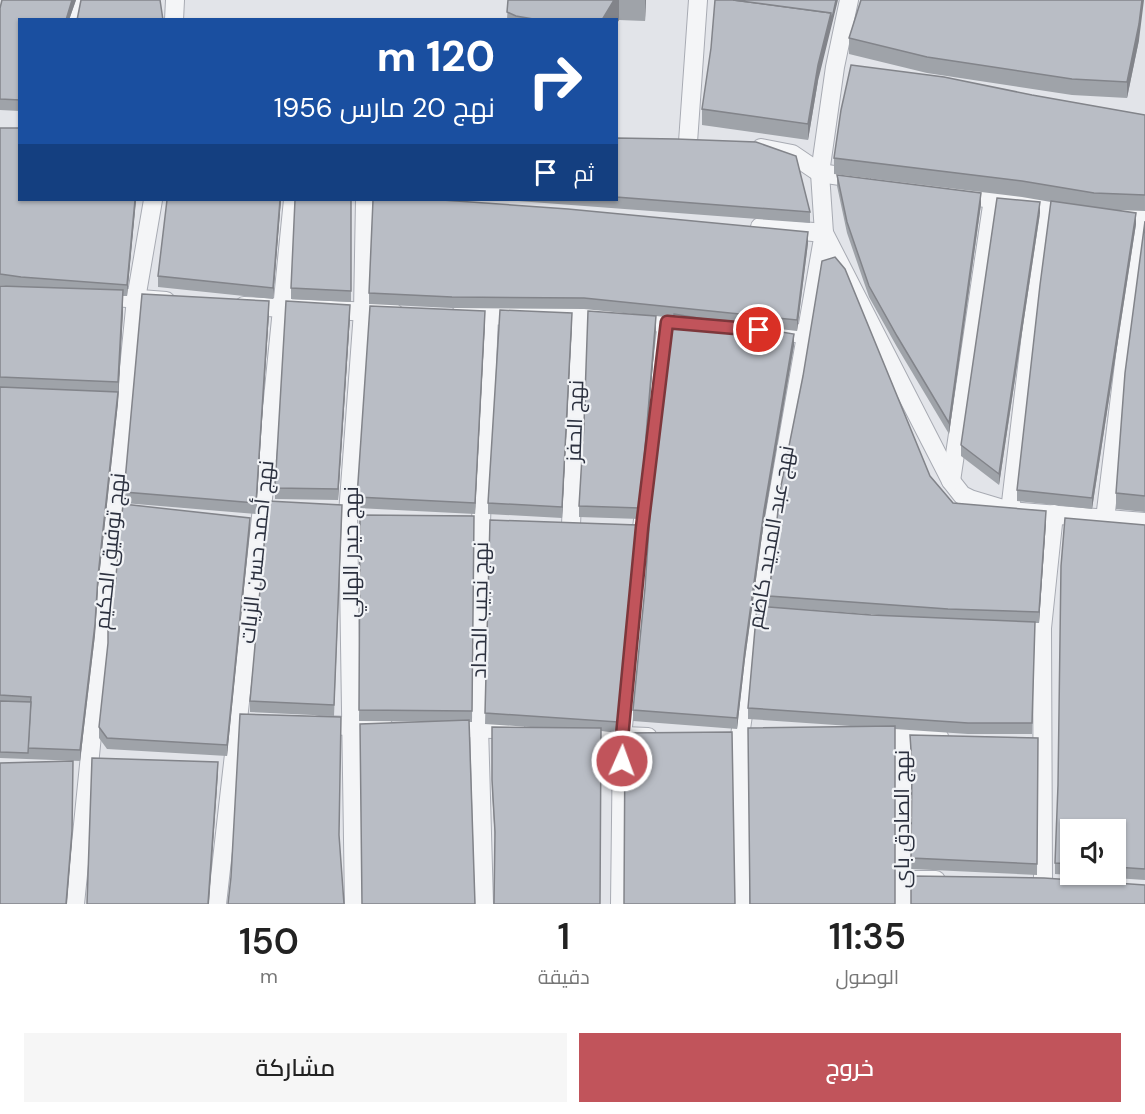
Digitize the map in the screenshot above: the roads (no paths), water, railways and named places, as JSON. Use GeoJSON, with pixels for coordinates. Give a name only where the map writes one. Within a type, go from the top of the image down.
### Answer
{"type":"FeatureCollection","features":[{"type":"Feature","properties":{"kind":"street"},"geometry":{"type":"LineString","coordinates":[[74,18],[78,0]]}},
{"type":"Feature","properties":{"kind":"street"},"geometry":{"type":"LineString","coordinates":[[174,18],[175,0]]}},
{"type":"Feature","properties":{"kind":"street"},"geometry":{"type":"LineString","coordinates":[[688,142],[698,0]]}},
{"type":"Feature","properties":{"kind":"street","name":"نهج عبد المجيد كاضم"},"geometry":{"type":"LineString","coordinates":[[740,904],[734,736],[763,616],[806,334],[824,233],[820,173],[841,68],[849,0]]}},
{"type":"Feature","properties":{"kind":"street"},"geometry":{"type":"LineString","coordinates":[[665,142],[709,144]]}},
{"type":"Feature","properties":{"kind":"street"},"geometry":{"type":"LineString","coordinates":[[741,146],[773,149],[792,154],[820,173],[877,182]]}},
{"type":"Feature","properties":{"kind":"street"},"geometry":{"type":"LineString","coordinates":[[935,190],[1046,207],[1143,218],[1105,519]]}},
{"type":"Feature","properties":{"kind":"street"},"geometry":{"type":"LineString","coordinates":[[951,481],[993,199]]}},
{"type":"Feature","properties":{"kind":"street","name":"نهج توفيق الحكيم"},"geometry":{"type":"LineString","coordinates":[[75,904],[82,764],[115,510],[135,299],[153,201]]}},
{"type":"Feature","properties":{"kind":"street","name":"نهج أحمد حسن الزيات"},"geometry":{"type":"LineString","coordinates":[[217,904],[225,767],[238,719],[255,516],[283,309],[293,201]]}},
{"type":"Feature","properties":{"kind":"street","name":"نهج حيدر الهالي"},"geometry":{"type":"LineString","coordinates":[[354,904],[348,514],[363,312],[365,201]]}},
{"type":"Feature","properties":{"kind":"street"},"geometry":{"type":"LineString","coordinates":[[1010,511],[1046,207]]}},
{"type":"Feature","properties":{"kind":"street"},"geometry":{"type":"LineString","coordinates":[[738,225],[824,233],[951,481],[962,495],[970,500],[1010,511],[1145,522]]}},
{"type":"Feature","properties":{"kind":"street"},"geometry":{"type":"LineString","coordinates":[[79,295],[181,302]]}},
{"type":"Feature","properties":{"kind":"street"},"geometry":{"type":"LineString","coordinates":[[226,305],[408,314]]}},
{"type":"Feature","properties":{"kind":"street"},"geometry":{"type":"LineString","coordinates":[[443,315],[579,317],[713,326]]}},
{"type":"Feature","properties":{"kind":"street","name":"نهج نجيب الحداد"},"geometry":{"type":"LineString","coordinates":[[484,904],[475,521],[489,316]]}},
{"type":"Feature","properties":{"kind":"street","name":"نهج الحفز"},"geometry":{"type":"LineString","coordinates":[[548,524],[577,525],[579,317]]}},
{"type":"Feature","properties":{"kind":"street"},"geometry":{"type":"LineString","coordinates":[[620,904],[622,737],[636,528],[667,322]]}},
{"type":"Feature","properties":{"kind":"street"},"geometry":{"type":"LineString","coordinates":[[748,329],[806,334]]}},
{"type":"Feature","properties":{"kind":"street"},"geometry":{"type":"LineString","coordinates":[[115,510],[137,511]]}},
{"type":"Feature","properties":{"kind":"street"},"geometry":{"type":"LineString","coordinates":[[255,516],[284,510]]}},
{"type":"Feature","properties":{"kind":"street"},"geometry":{"type":"LineString","coordinates":[[327,513],[368,516]]}},
{"type":"Feature","properties":{"kind":"street"},"geometry":{"type":"LineString","coordinates":[[1054,514],[1036,628],[1037,879],[1060,881]]}},
{"type":"Feature","properties":{"kind":"street"},"geometry":{"type":"LineString","coordinates":[[475,521],[503,522]]}},
{"type":"Feature","properties":{"kind":"street"},"geometry":{"type":"LineString","coordinates":[[238,719],[261,721]]}},
{"type":"Feature","properties":{"kind":"street"},"geometry":{"type":"LineString","coordinates":[[306,724],[398,727]]}},
{"type":"Feature","properties":{"kind":"street"},"geometry":{"type":"LineString","coordinates":[[433,727],[538,731]]}},
{"type":"Feature","properties":{"kind":"street"},"geometry":{"type":"LineString","coordinates":[[562,733],[669,737]]}},
{"type":"Feature","properties":{"kind":"street"},"geometry":{"type":"LineString","coordinates":[[856,735],[960,738]]}},
{"type":"Feature","properties":{"kind":"street","name":"نهج الصادق باى"},"geometry":{"type":"LineString","coordinates":[[902,735],[902,904]]}},
{"type":"Feature","properties":{"kind":"street"},"geometry":{"type":"LineString","coordinates":[[734,736],[763,736]]}},
{"type":"Feature","properties":{"kind":"street"},"geometry":{"type":"LineString","coordinates":[[82,764],[112,764]]}},
{"type":"Feature","properties":{"kind":"street"},"geometry":{"type":"LineString","coordinates":[[902,880],[949,880]]}}]}
